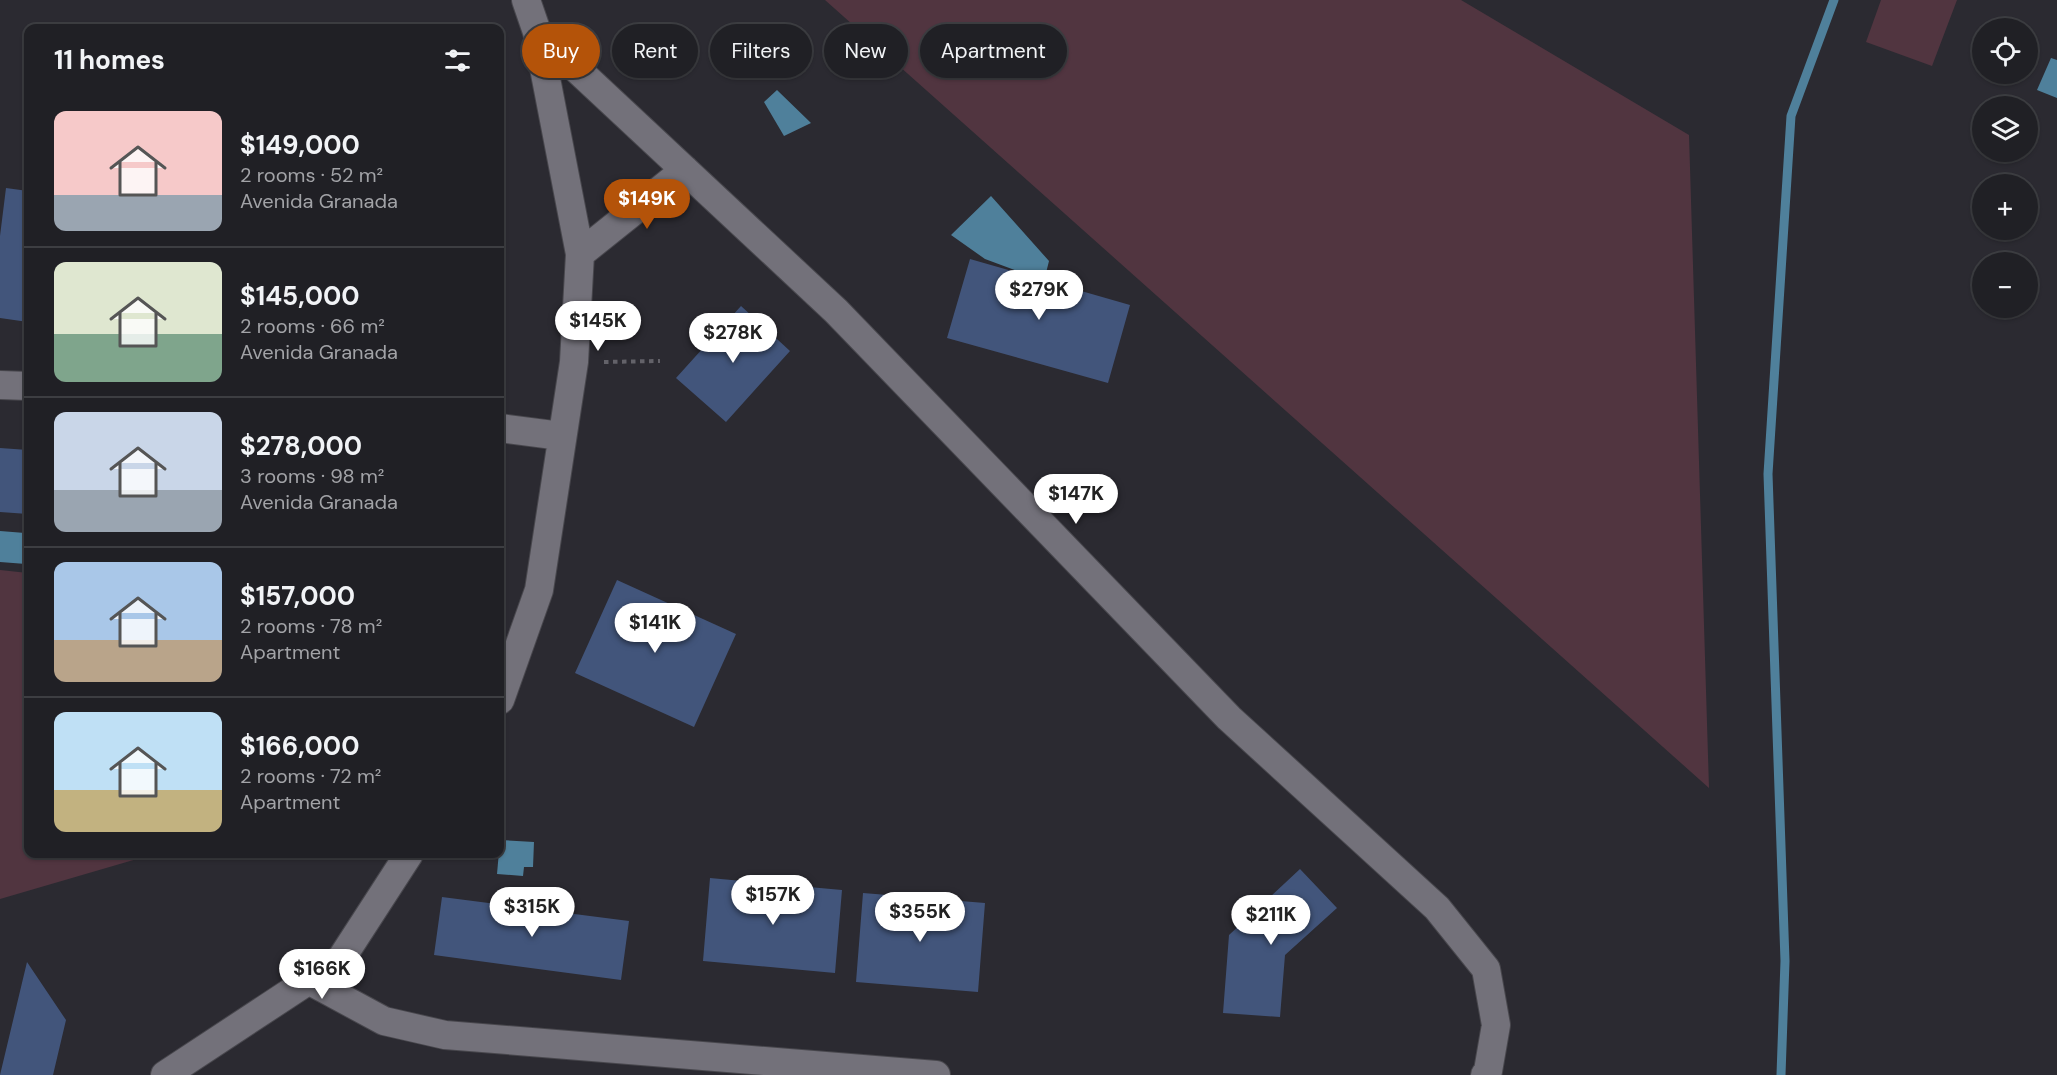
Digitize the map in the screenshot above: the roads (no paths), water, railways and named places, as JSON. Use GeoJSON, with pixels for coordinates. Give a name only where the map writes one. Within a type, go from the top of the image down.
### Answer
{"type":"FeatureCollection","features":[{"type":"Feature","properties":{"kind":"street"},"geometry":{"type":"LineString","coordinates":[[526,0],[534,24]]}},
{"type":"Feature","properties":{"kind":"street"},"geometry":{"type":"LineString","coordinates":[[504,689],[539,590],[574,362],[580,254],[546,78]]}},
{"type":"Feature","properties":{"kind":"street"},"geometry":{"type":"LineString","coordinates":[[586,78],[836,310],[1229,718],[1437,908],[1486,969],[1496,1025],[1488,1071],[1485,1075]]}},
{"type":"Feature","properties":{"kind":"street"},"geometry":{"type":"LineString","coordinates":[[580,254],[685,170]]}},
{"type":"Feature","properties":{"kind":"street"},"geometry":{"type":"LineString","coordinates":[[0,385],[24,386]]}},
{"type":"Feature","properties":{"kind":"street"},"geometry":{"type":"LineString","coordinates":[[504,429],[561,436]]}},
{"type":"Feature","properties":{"kind":"street"},"geometry":{"type":"LineString","coordinates":[[165,1075],[341,959],[406,858]]}},
{"type":"Feature","properties":{"kind":"street"},"geometry":{"type":"LineString","coordinates":[[310,981],[384,1022],[445,1035],[936,1075]]}},
{"type":"Feature","properties":{"kind":"water"},"geometry":{"type":"Polygon","coordinates":[[[2051,58],[2057,60],[2057,98],[2037,90],[2051,58]]]}},
{"type":"Feature","properties":{"kind":"water"},"geometry":{"type":"Polygon","coordinates":[[[777,90],[811,123],[784,136],[764,102],[777,90]]]}},
{"type":"Feature","properties":{"kind":"water"},"geometry":{"type":"Polygon","coordinates":[[[991,196],[1049,261],[1044,281],[985,259],[951,235],[991,196]]]}},
{"type":"Feature","properties":{"kind":"water"},"geometry":{"type":"Polygon","coordinates":[[[0,531],[24,533],[24,564],[0,562],[0,531]]]}},
{"type":"Feature","properties":{"kind":"water"},"geometry":{"type":"Polygon","coordinates":[[[504,840],[534,842],[533,867],[524,867],[523,876],[497,874],[498,858],[504,858],[504,840]]]}},
{"type":"Feature","properties":{"kind":"waterway"},"geometry":{"type":"LineString","coordinates":[[1781,1075],[1785,961],[1768,474],[1791,116],[1834,0]]}}]}
